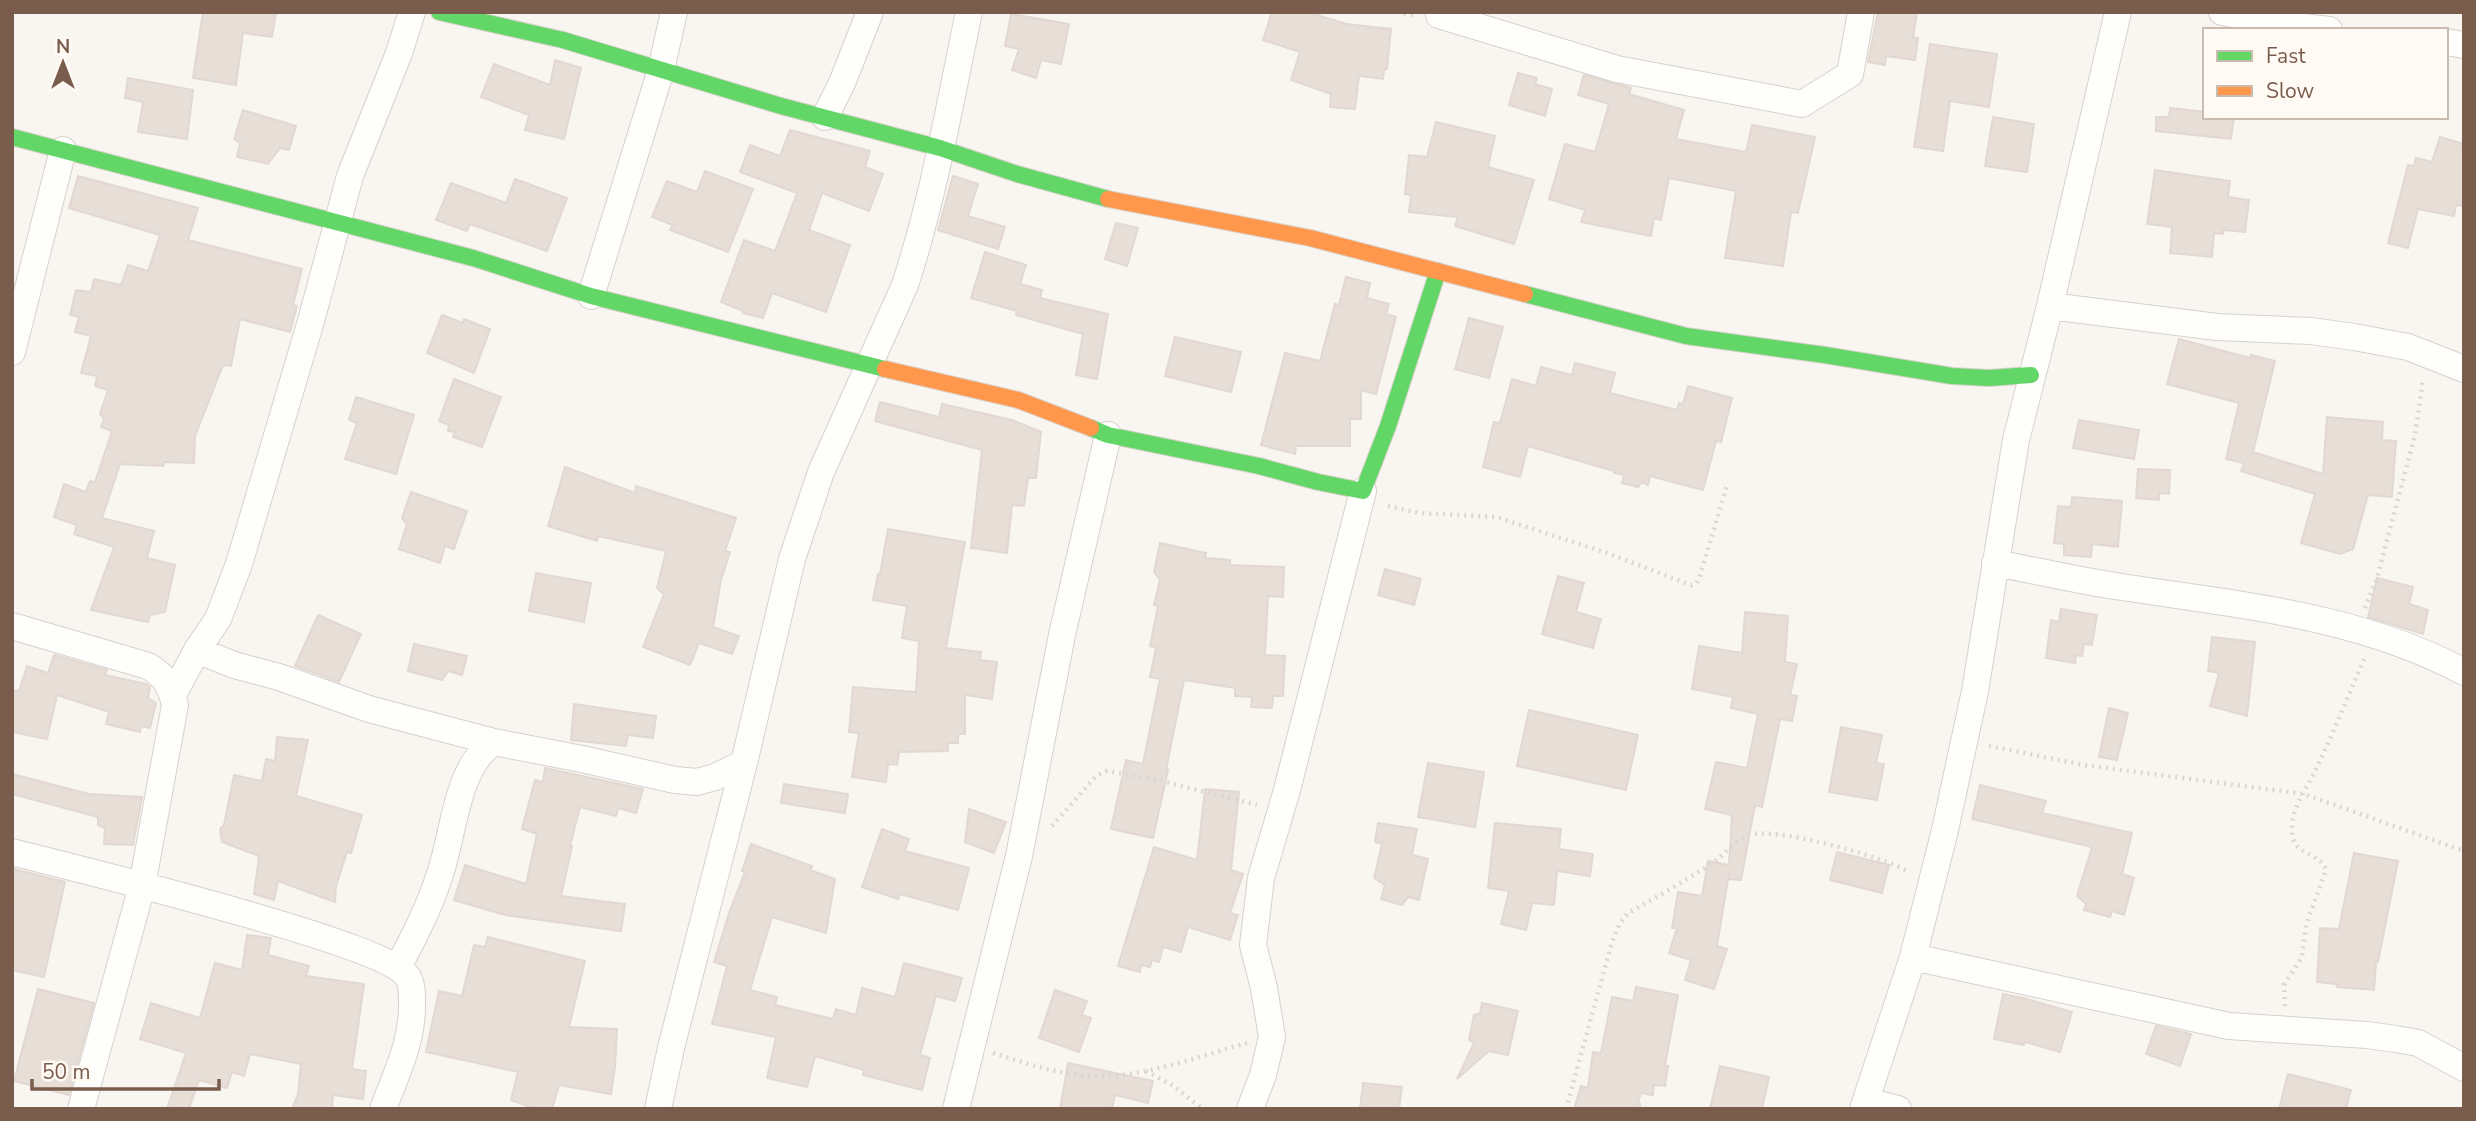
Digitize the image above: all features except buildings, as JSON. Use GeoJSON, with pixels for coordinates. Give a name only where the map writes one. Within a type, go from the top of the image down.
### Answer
{"type":"FeatureCollection","features":[{"type":"Feature","properties":{"kind":"street"},"geometry":{"type":"LineString","coordinates":[[173,695],[197,650],[218,619],[239,564],[350,176],[399,53],[412,12]]}},
{"type":"Feature","properties":{"kind":"street"},"geometry":{"type":"LineString","coordinates":[[439,12],[563,40],[1130,205],[1310,238],[1686,336],[1952,376],[1989,379],[2031,375]]}},
{"type":"Feature","properties":{"kind":"street"},"geometry":{"type":"LineString","coordinates":[[591,296],[661,70],[674,12]]}},
{"type":"Feature","properties":{"kind":"street"},"geometry":{"type":"LineString","coordinates":[[825,117],[847,71],[870,12]]}},
{"type":"Feature","properties":{"kind":"street"},"geometry":{"type":"LineString","coordinates":[[659,1109],[671,1048],[744,763],[792,559],[821,472],[909,275],[969,12]]}},
{"type":"Feature","properties":{"kind":"street"},"geometry":{"type":"LineString","coordinates":[[1438,15],[1617,69],[1802,104],[1850,74],[1861,12]]}},
{"type":"Feature","properties":{"kind":"street"},"geometry":{"type":"LineString","coordinates":[[1898,1109],[1865,1105],[1913,957],[1931,886],[1975,691],[2016,440],[2118,12]]}},
{"type":"Feature","properties":{"kind":"street"},"geometry":{"type":"LineString","coordinates":[[2222,12],[2257,15],[2319,28]]}},
{"type":"Feature","properties":{"kind":"street"},"geometry":{"type":"LineString","coordinates":[[12,137],[473,258],[591,296],[816,353],[1018,400],[1108,435],[1259,466],[1361,495]]}},
{"type":"Feature","properties":{"kind":"street"},"geometry":{"type":"LineString","coordinates":[[12,352],[63,150]]}},
{"type":"Feature","properties":{"kind":"street"},"geometry":{"type":"LineString","coordinates":[[1250,1109],[1263,1076],[1272,1037],[1253,945],[1261,878],[1282,811],[1361,495],[1388,426],[1438,271]]}},
{"type":"Feature","properties":{"kind":"street"},"geometry":{"type":"LineString","coordinates":[[2050,306],[2217,327],[2311,331],[2408,347],[2464,369]]}},
{"type":"Feature","properties":{"kind":"street"},"geometry":{"type":"LineString","coordinates":[[956,1109],[1019,856],[1065,622],[1108,435]]}},
{"type":"Feature","properties":{"kind":"street"},"geometry":{"type":"LineString","coordinates":[[1996,563],[2121,587],[2210,598],[2366,631],[2464,672]]}},
{"type":"Feature","properties":{"kind":"street"},"geometry":{"type":"LineString","coordinates":[[12,626],[148,666],[169,682],[175,705],[142,886],[81,1109]]}},
{"type":"Feature","properties":{"kind":"street"},"geometry":{"type":"LineString","coordinates":[[197,650],[234,665],[279,677],[369,709],[494,742],[675,780],[697,782],[715,777],[744,763]]}},
{"type":"Feature","properties":{"kind":"street"},"geometry":{"type":"LineString","coordinates":[[398,967],[421,922],[440,874],[464,785],[476,758],[484,748],[494,742]]}},
{"type":"Feature","properties":{"kind":"street"},"geometry":{"type":"LineString","coordinates":[[12,852],[286,926],[350,947],[398,967],[409,978],[413,1023],[404,1058],[383,1109]]}},
{"type":"Feature","properties":{"kind":"street"},"geometry":{"type":"LineString","coordinates":[[1913,957],[2229,1026],[2367,1035],[2418,1044],[2464,1068]]}},
{"type":"Feature","properties":{"kind":"path"},"geometry":{"type":"LineString","coordinates":[[2291,1030],[2283,996],[2284,985],[2302,957],[2306,925],[2326,870],[2325,865],[2318,859],[2297,848],[2291,830],[2295,810],[2317,767],[2366,631],[2377,578],[2415,435],[2427,354]]}},
{"type":"Feature","properties":{"kind":"path"},"geometry":{"type":"LineString","coordinates":[[1361,495],[1419,513],[1496,517],[1607,553],[1691,585],[1696,584],[1699,579],[1727,485]]}},
{"type":"Feature","properties":{"kind":"path"},"geometry":{"type":"LineString","coordinates":[[1964,741],[2084,765],[2304,794],[2464,850]]}},
{"type":"Feature","properties":{"kind":"path"},"geometry":{"type":"LineString","coordinates":[[1047,831],[1096,776],[1107,771],[1158,780],[1282,811]]}},
{"type":"Feature","properties":{"kind":"path"},"geometry":{"type":"LineString","coordinates":[[1566,1109],[1595,999],[1619,925],[1628,913],[1713,862],[1741,839],[1764,832],[1816,842],[1889,861],[1931,886]]}},
{"type":"Feature","properties":{"kind":"path"},"geometry":{"type":"LineString","coordinates":[[972,1047],[1051,1070],[1093,1076],[1128,1075],[1272,1037]]}},
{"type":"Feature","properties":{"kind":"path"},"geometry":{"type":"LineString","coordinates":[[1145,1070],[1172,1085],[1203,1109]]}},
{"type":"Feature","properties":{"kind":"traffic: fast"},"geometry":{"type":"LineString","coordinates":[[439,12],[563,40],[781,106],[940,148],[1017,174],[1108,199]]}},
{"type":"Feature","properties":{"kind":"traffic: fast"},"geometry":{"type":"LineString","coordinates":[[12,137],[473,258],[591,296],[885,369]]}},
{"type":"Feature","properties":{"kind":"traffic: fast"},"geometry":{"type":"LineString","coordinates":[[1091,428],[1108,435],[1259,466],[1363,491],[1388,426],[1438,271]]}},
{"type":"Feature","properties":{"kind":"traffic: fast"},"geometry":{"type":"LineString","coordinates":[[1525,294],[1686,336],[1952,376],[1989,378],[2031,375]]}},
{"type":"Feature","properties":{"kind":"traffic: slow"},"geometry":{"type":"LineString","coordinates":[[1108,199],[1310,238],[1525,294]]}},
{"type":"Feature","properties":{"kind":"traffic: slow"},"geometry":{"type":"LineString","coordinates":[[885,369],[1018,400],[1091,428]]}}]}
